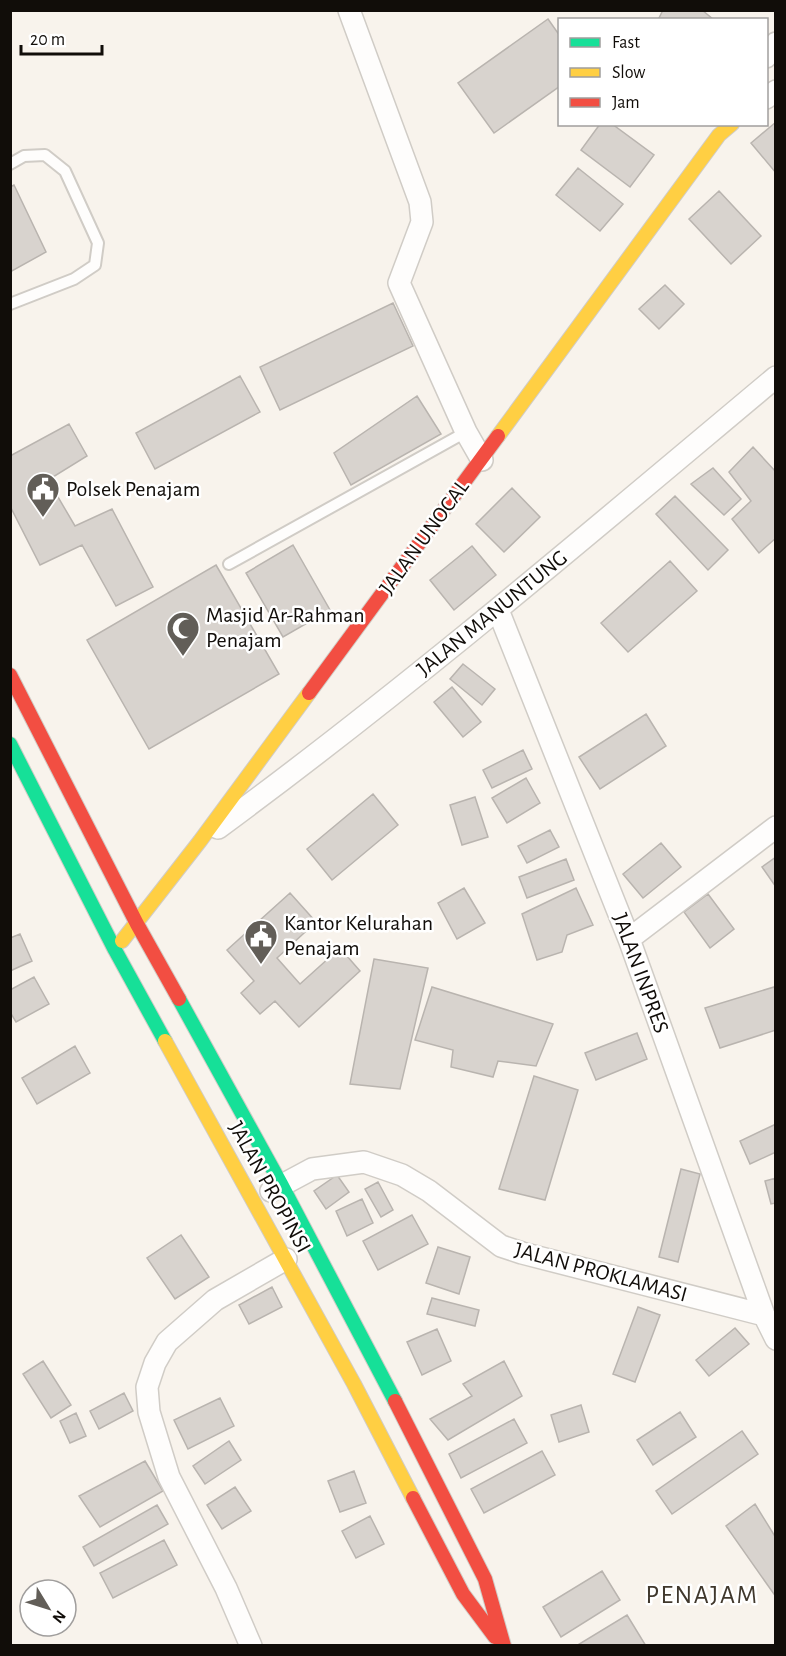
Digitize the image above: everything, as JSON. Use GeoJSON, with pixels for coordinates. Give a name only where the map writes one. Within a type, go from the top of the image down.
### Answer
{"type":"FeatureCollection","features":[{"type":"Feature","properties":{"kind":"main road","name":"JALAN UNOCAL"},"geometry":{"type":"LineString","coordinates":[[115,950],[200,841],[482,460],[722,130]]}},
{"type":"Feature","properties":{"kind":"main road"},"geometry":{"type":"LineString","coordinates":[[10,675],[137,924],[281,1184],[381,1372],[485,1579],[502,1646]]}},
{"type":"Feature","properties":{"kind":"main road","name":"JALAN PROPINSI"},"geometry":{"type":"LineString","coordinates":[[10,744],[115,950],[354,1384],[463,1594],[502,1646]]}},
{"type":"Feature","properties":{"kind":"street"},"geometry":{"type":"LineString","coordinates":[[349,10],[420,202],[422,222],[399,283],[466,432],[482,460]]}},
{"type":"Feature","properties":{"kind":"street","name":"JALAN MANUNTUNG"},"geometry":{"type":"LineString","coordinates":[[200,841],[311,760],[498,610],[776,376]]}},
{"type":"Feature","properties":{"kind":"street","name":"JALAN INPRES"},"geometry":{"type":"LineString","coordinates":[[498,610],[629,939],[764,1315],[776,1339]]}},
{"type":"Feature","properties":{"kind":"street"},"geometry":{"type":"LineString","coordinates":[[629,939],[776,827]]}},
{"type":"Feature","properties":{"kind":"street","name":"JALAN PROKLAMASI"},"geometry":{"type":"LineString","coordinates":[[254,1203],[281,1184],[312,1168],[364,1162],[402,1175],[429,1191],[501,1246],[764,1315]]}},
{"type":"Feature","properties":{"kind":"street"},"geometry":{"type":"LineString","coordinates":[[251,1646],[226,1588],[169,1477],[149,1412],[147,1387],[155,1362],[167,1342],[215,1300],[286,1259]]}},
{"type":"Feature","properties":{"kind":"lane"},"geometry":{"type":"LineString","coordinates":[[10,164],[24,156],[45,154],[66,171],[98,243],[94,265],[74,279],[10,304]]}},
{"type":"Feature","properties":{"kind":"lane"},"geometry":{"type":"LineString","coordinates":[[229,564],[466,432]]}},
{"type":"Feature","properties":{"kind":"building"},"geometry":{"type":"Polygon","coordinates":[[[663,10],[702,10],[712,18],[659,18],[663,10]]]}},
{"type":"Feature","properties":{"kind":"building"},"geometry":{"type":"Polygon","coordinates":[[[548,19],[558,33],[558,87],[494,133],[458,83],[548,19]]]}},
{"type":"Feature","properties":{"kind":"building"},"geometry":{"type":"Polygon","coordinates":[[[776,122],[776,173],[751,143],[776,122]]]}},
{"type":"Feature","properties":{"kind":"building"},"geometry":{"type":"Polygon","coordinates":[[[599,126],[615,126],[654,155],[630,187],[581,150],[599,126]]]}},
{"type":"Feature","properties":{"kind":"building"},"geometry":{"type":"Polygon","coordinates":[[[578,168],[623,204],[600,231],[556,195],[578,168]]]}},
{"type":"Feature","properties":{"kind":"building"},"geometry":{"type":"Polygon","coordinates":[[[14,185],[46,252],[10,272],[10,187],[14,185]]]}},
{"type":"Feature","properties":{"kind":"building"},"geometry":{"type":"Polygon","coordinates":[[[719,191],[761,236],[731,264],[689,219],[719,191]]]}},
{"type":"Feature","properties":{"kind":"building"},"geometry":{"type":"Polygon","coordinates":[[[665,285],[684,304],[659,329],[639,309],[665,285]]]}},
{"type":"Feature","properties":{"kind":"building"},"geometry":{"type":"Polygon","coordinates":[[[393,303],[413,346],[280,410],[260,367],[393,303]]]}},
{"type":"Feature","properties":{"kind":"building"},"geometry":{"type":"Polygon","coordinates":[[[240,376],[260,412],[155,469],[136,433],[240,376]]]}},
{"type":"Feature","properties":{"kind":"building"},"geometry":{"type":"Polygon","coordinates":[[[417,396],[441,434],[351,485],[334,453],[417,396]]]}},
{"type":"Feature","properties":{"kind":"building","name":"Polsek Penajam"},"geometry":{"type":"Polygon","coordinates":[[[69,424],[87,456],[48,480],[75,526],[112,509],[153,587],[116,606],[82,545],[40,565],[10,506],[10,456],[69,424]]]}},
{"type":"Feature","properties":{"kind":"building"},"geometry":{"type":"Polygon","coordinates":[[[753,447],[776,472],[776,538],[759,553],[732,519],[751,501],[729,472],[753,447]]]}},
{"type":"Feature","properties":{"kind":"building"},"geometry":{"type":"Polygon","coordinates":[[[713,468],[741,499],[724,515],[691,484],[713,468]]]}},
{"type":"Feature","properties":{"kind":"building"},"geometry":{"type":"Polygon","coordinates":[[[512,488],[540,517],[504,552],[476,524],[512,488]]]}},
{"type":"Feature","properties":{"kind":"building"},"geometry":{"type":"Polygon","coordinates":[[[675,496],[728,550],[708,570],[656,514],[675,496]]]}},
{"type":"Feature","properties":{"kind":"building"},"geometry":{"type":"Polygon","coordinates":[[[293,545],[330,610],[283,637],[246,573],[293,545]]]}},
{"type":"Feature","properties":{"kind":"building"},"geometry":{"type":"Polygon","coordinates":[[[472,546],[496,575],[454,610],[430,580],[472,546]]]}},
{"type":"Feature","properties":{"kind":"building"},"geometry":{"type":"Polygon","coordinates":[[[670,561],[697,591],[628,652],[601,623],[670,561]]]}},
{"type":"Feature","properties":{"kind":"building","name":"Masjid Ar-Rahman Penajam"},"geometry":{"type":"Polygon","coordinates":[[[216,565],[279,674],[149,749],[87,640],[216,565]]]}},
{"type":"Feature","properties":{"kind":"building"},"geometry":{"type":"Polygon","coordinates":[[[463,664],[495,689],[482,705],[450,679],[463,664]]]}},
{"type":"Feature","properties":{"kind":"building"},"geometry":{"type":"Polygon","coordinates":[[[452,687],[481,722],[463,737],[434,702],[452,687]]]}},
{"type":"Feature","properties":{"kind":"building"},"geometry":{"type":"Polygon","coordinates":[[[646,714],[666,746],[600,789],[579,757],[646,714]]]}},
{"type":"Feature","properties":{"kind":"building"},"geometry":{"type":"Polygon","coordinates":[[[523,750],[532,769],[492,788],[483,770],[523,750]]]}},
{"type":"Feature","properties":{"kind":"building"},"geometry":{"type":"Polygon","coordinates":[[[526,778],[540,803],[507,823],[492,798],[526,778]]]}},
{"type":"Feature","properties":{"kind":"building"},"geometry":{"type":"Polygon","coordinates":[[[373,794],[398,825],[332,880],[307,849],[373,794]]]}},
{"type":"Feature","properties":{"kind":"building"},"geometry":{"type":"Polygon","coordinates":[[[475,797],[488,837],[462,845],[450,805],[475,797]]]}},
{"type":"Feature","properties":{"kind":"building"},"geometry":{"type":"Polygon","coordinates":[[[550,830],[559,847],[527,863],[518,846],[550,830]]]}},
{"type":"Feature","properties":{"kind":"building"},"geometry":{"type":"Polygon","coordinates":[[[661,843],[681,867],[643,898],[623,874],[661,843]]]}},
{"type":"Feature","properties":{"kind":"building"},"geometry":{"type":"Polygon","coordinates":[[[776,857],[776,887],[762,867],[776,857]]]}},
{"type":"Feature","properties":{"kind":"building"},"geometry":{"type":"Polygon","coordinates":[[[566,859],[574,880],[527,898],[519,877],[566,859]]]}},
{"type":"Feature","properties":{"kind":"building"},"geometry":{"type":"Polygon","coordinates":[[[464,888],[485,923],[457,939],[438,903],[464,888]]]}},
{"type":"Feature","properties":{"kind":"building"},"geometry":{"type":"Polygon","coordinates":[[[576,888],[593,925],[567,935],[562,952],[537,960],[522,914],[576,888]]]}},
{"type":"Feature","properties":{"kind":"building","name":"Kantor Kelurahan Penajam"},"geometry":{"type":"Polygon","coordinates":[[[290,893],[316,922],[277,958],[300,984],[340,948],[360,971],[299,1027],[275,1001],[260,1014],[241,993],[254,981],[227,950],[290,893]]]}},
{"type":"Feature","properties":{"kind":"building"},"geometry":{"type":"Polygon","coordinates":[[[708,894],[734,929],[710,948],[684,912],[708,894]]]}},
{"type":"Feature","properties":{"kind":"building"},"geometry":{"type":"Polygon","coordinates":[[[20,934],[32,961],[10,971],[10,938],[20,934]]]}},
{"type":"Feature","properties":{"kind":"building"},"geometry":{"type":"Polygon","coordinates":[[[374,959],[428,968],[400,1089],[350,1084],[374,959]]]}},
{"type":"Feature","properties":{"kind":"building"},"geometry":{"type":"Polygon","coordinates":[[[34,977],[49,1004],[16,1022],[10,1012],[10,990],[34,977]]]}},
{"type":"Feature","properties":{"kind":"building"},"geometry":{"type":"Polygon","coordinates":[[[432,987],[553,1024],[536,1066],[498,1061],[493,1077],[451,1067],[453,1050],[415,1040],[432,987]]]}},
{"type":"Feature","properties":{"kind":"building"},"geometry":{"type":"Polygon","coordinates":[[[774,987],[776,1030],[720,1048],[705,1008],[774,987]]]}},
{"type":"Feature","properties":{"kind":"building"},"geometry":{"type":"Polygon","coordinates":[[[637,1033],[647,1059],[596,1080],[585,1053],[637,1033]]]}},
{"type":"Feature","properties":{"kind":"building"},"geometry":{"type":"Polygon","coordinates":[[[75,1046],[90,1073],[37,1104],[22,1078],[75,1046]]]}},
{"type":"Feature","properties":{"kind":"building"},"geometry":{"type":"Polygon","coordinates":[[[534,1076],[578,1090],[545,1200],[499,1189],[534,1076]]]}},
{"type":"Feature","properties":{"kind":"building"},"geometry":{"type":"Polygon","coordinates":[[[776,1124],[776,1152],[750,1164],[740,1141],[776,1124]]]}},
{"type":"Feature","properties":{"kind":"building"},"geometry":{"type":"Polygon","coordinates":[[[681,1169],[700,1174],[678,1262],[659,1257],[681,1169]]]}},
{"type":"Feature","properties":{"kind":"building"},"geometry":{"type":"Polygon","coordinates":[[[337,1175],[349,1192],[326,1209],[314,1191],[337,1175]]]}},
{"type":"Feature","properties":{"kind":"building"},"geometry":{"type":"Polygon","coordinates":[[[776,1178],[776,1203],[771,1204],[765,1181],[776,1178]]]}},
{"type":"Feature","properties":{"kind":"building"},"geometry":{"type":"Polygon","coordinates":[[[378,1182],[393,1210],[381,1217],[365,1189],[378,1182]]]}},
{"type":"Feature","properties":{"kind":"building"},"geometry":{"type":"Polygon","coordinates":[[[362,1199],[373,1223],[347,1236],[336,1211],[362,1199]]]}},
{"type":"Feature","properties":{"kind":"building"},"geometry":{"type":"Polygon","coordinates":[[[412,1215],[428,1244],[378,1270],[363,1241],[412,1215]]]}},
{"type":"Feature","properties":{"kind":"building"},"geometry":{"type":"Polygon","coordinates":[[[181,1235],[209,1277],[175,1299],[147,1258],[181,1235]]]}},
{"type":"Feature","properties":{"kind":"building"},"geometry":{"type":"Polygon","coordinates":[[[438,1247],[470,1257],[459,1294],[426,1283],[438,1247]]]}},
{"type":"Feature","properties":{"kind":"building"},"geometry":{"type":"Polygon","coordinates":[[[272,1287],[282,1307],[249,1324],[239,1305],[272,1287]]]}},
{"type":"Feature","properties":{"kind":"building"},"geometry":{"type":"Polygon","coordinates":[[[432,1298],[479,1310],[475,1326],[427,1314],[432,1298]]]}},
{"type":"Feature","properties":{"kind":"building"},"geometry":{"type":"Polygon","coordinates":[[[638,1307],[660,1315],[635,1382],[613,1374],[638,1307]]]}},
{"type":"Feature","properties":{"kind":"building"},"geometry":{"type":"Polygon","coordinates":[[[735,1328],[749,1344],[709,1376],[696,1360],[735,1328]]]}},
{"type":"Feature","properties":{"kind":"building"},"geometry":{"type":"Polygon","coordinates":[[[437,1329],[451,1361],[422,1375],[407,1342],[437,1329]]]}},
{"type":"Feature","properties":{"kind":"building"},"geometry":{"type":"Polygon","coordinates":[[[43,1361],[71,1405],[51,1418],[23,1374],[43,1361]]]}},
{"type":"Feature","properties":{"kind":"building"},"geometry":{"type":"Polygon","coordinates":[[[504,1361],[522,1396],[448,1440],[430,1419],[472,1396],[463,1384],[504,1361]]]}},
{"type":"Feature","properties":{"kind":"building"},"geometry":{"type":"Polygon","coordinates":[[[124,1393],[133,1411],[99,1429],[90,1411],[124,1393]]]}},
{"type":"Feature","properties":{"kind":"building"},"geometry":{"type":"Polygon","coordinates":[[[220,1398],[234,1426],[188,1449],[174,1420],[220,1398]]]}},
{"type":"Feature","properties":{"kind":"building"},"geometry":{"type":"Polygon","coordinates":[[[581,1405],[589,1432],[559,1442],[551,1415],[581,1405]]]}},
{"type":"Feature","properties":{"kind":"building"},"geometry":{"type":"Polygon","coordinates":[[[680,1412],[696,1437],[653,1465],[637,1440],[680,1412]]]}},
{"type":"Feature","properties":{"kind":"building"},"geometry":{"type":"Polygon","coordinates":[[[76,1413],[86,1436],[70,1443],[60,1421],[76,1413]]]}},
{"type":"Feature","properties":{"kind":"building"},"geometry":{"type":"Polygon","coordinates":[[[514,1419],[527,1443],[461,1478],[449,1454],[514,1419]]]}},
{"type":"Feature","properties":{"kind":"building"},"geometry":{"type":"Polygon","coordinates":[[[742,1431],[758,1454],[672,1514],[656,1491],[742,1431]]]}},
{"type":"Feature","properties":{"kind":"building"},"geometry":{"type":"Polygon","coordinates":[[[229,1441],[241,1460],[205,1484],[193,1466],[229,1441]]]}},
{"type":"Feature","properties":{"kind":"building"},"geometry":{"type":"Polygon","coordinates":[[[542,1451],[555,1475],[484,1513],[471,1489],[542,1451]]]}},
{"type":"Feature","properties":{"kind":"building"},"geometry":{"type":"Polygon","coordinates":[[[145,1461],[163,1491],[100,1527],[79,1496],[145,1461]]]}},
{"type":"Feature","properties":{"kind":"building"},"geometry":{"type":"Polygon","coordinates":[[[354,1471],[366,1503],[340,1512],[328,1481],[354,1471]]]}},
{"type":"Feature","properties":{"kind":"building"},"geometry":{"type":"Polygon","coordinates":[[[235,1487],[251,1511],[222,1529],[207,1505],[235,1487]]]}},
{"type":"Feature","properties":{"kind":"building"},"geometry":{"type":"Polygon","coordinates":[[[755,1504],[776,1538],[776,1597],[726,1526],[755,1504]]]}},
{"type":"Feature","properties":{"kind":"building"},"geometry":{"type":"Polygon","coordinates":[[[157,1505],[168,1524],[94,1566],[83,1547],[157,1505]]]}},
{"type":"Feature","properties":{"kind":"building"},"geometry":{"type":"Polygon","coordinates":[[[370,1516],[384,1544],[356,1558],[342,1531],[370,1516]]]}},
{"type":"Feature","properties":{"kind":"building"},"geometry":{"type":"Polygon","coordinates":[[[164,1540],[177,1565],[113,1598],[100,1573],[164,1540]]]}},
{"type":"Feature","properties":{"kind":"building"},"geometry":{"type":"Polygon","coordinates":[[[602,1571],[620,1600],[561,1637],[543,1607],[602,1571]]]}},
{"type":"Feature","properties":{"kind":"building"},"geometry":{"type":"Polygon","coordinates":[[[627,1615],[646,1646],[576,1646],[627,1615]]]}},
{"type":"Feature","properties":{"kind":"traffic: fast"},"geometry":{"type":"LineString","coordinates":[[10,744],[115,950],[165,1041]]}},
{"type":"Feature","properties":{"kind":"traffic: fast"},"geometry":{"type":"LineString","coordinates":[[179,999],[281,1184],[395,1401]]}},
{"type":"Feature","properties":{"kind":"traffic: slow"},"geometry":{"type":"LineString","coordinates":[[498,436],[719,135],[730,126]]}},
{"type":"Feature","properties":{"kind":"traffic: slow"},"geometry":{"type":"LineString","coordinates":[[122,941],[200,841],[309,693]]}},
{"type":"Feature","properties":{"kind":"traffic: slow"},"geometry":{"type":"LineString","coordinates":[[165,1041],[354,1384],[413,1498]]}},
{"type":"Feature","properties":{"kind":"traffic: jam"},"geometry":{"type":"LineString","coordinates":[[309,693],[498,436]]}},
{"type":"Feature","properties":{"kind":"traffic: jam"},"geometry":{"type":"LineString","coordinates":[[10,675],[137,924],[179,999]]}},
{"type":"Feature","properties":{"kind":"traffic: jam"},"geometry":{"type":"LineString","coordinates":[[395,1401],[485,1579],[504,1646]]}},
{"type":"Feature","properties":{"kind":"traffic: jam"},"geometry":{"type":"LineString","coordinates":[[413,1498],[463,1594],[495,1637]]}},
{"type":"Feature","properties":{"kind":"place","name":"Polsek Penajam"},"geometry":{"type":"Point","coordinates":[43,518]}},
{"type":"Feature","properties":{"kind":"place","name":"Masjid Ar-Rahman Penajam"},"geometry":{"type":"Point","coordinates":[183,657]}},
{"type":"Feature","properties":{"kind":"place","name":"Kantor Kelurahan Penajam"},"geometry":{"type":"Point","coordinates":[261,965]}},
{"type":"Feature","properties":{"kind":"district","name":"PENAJAM"},"geometry":{"type":"Point","coordinates":[702,1595]}}]}
